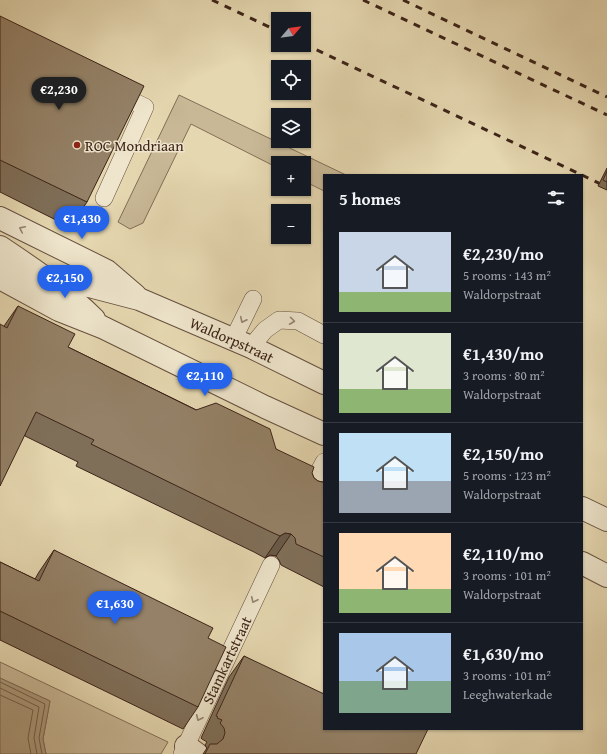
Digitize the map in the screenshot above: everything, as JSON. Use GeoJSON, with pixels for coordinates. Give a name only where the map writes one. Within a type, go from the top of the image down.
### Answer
{"type":"FeatureCollection","features":[{"type":"Feature","properties":{"kind":"street","name":"Waldorpstraat"},"geometry":{"type":"LineString","coordinates":[[0,218],[107,271],[139,299]]}},
{"type":"Feature","properties":{"kind":"street","name":"Waldorpstraat"},"geometry":{"type":"LineString","coordinates":[[0,247],[46,278],[80,305],[102,327]]}},
{"type":"Feature","properties":{"kind":"street","name":"Waldorpstraat"},"geometry":{"type":"LineString","coordinates":[[0,268],[106,290],[139,299],[242,344],[323,383]]}},
{"type":"Feature","properties":{"kind":"street","name":"Waldorpstraat"},"geometry":{"type":"LineString","coordinates":[[0,278],[59,310],[102,327],[258,404],[323,434]]}},
{"type":"Feature","properties":{"kind":"street"},"geometry":{"type":"LineString","coordinates":[[583,508],[607,520]]}},
{"type":"Feature","properties":{"kind":"street"},"geometry":{"type":"LineString","coordinates":[[583,564],[607,576]]}},
{"type":"Feature","properties":{"kind":"lane"},"geometry":{"type":"LineString","coordinates":[[104,86],[145,107],[104,198]]}},
{"type":"Feature","properties":{"kind":"lane"},"geometry":{"type":"LineString","coordinates":[[242,344],[253,299]]}},
{"type":"Feature","properties":{"kind":"lane"},"geometry":{"type":"LineString","coordinates":[[242,344],[279,320],[298,321],[323,334]]}},
{"type":"Feature","properties":{"kind":"lane"},"geometry":{"type":"LineString","coordinates":[[307,494],[323,464]]}},
{"type":"Feature","properties":{"kind":"lane","name":"Stamkartstraat"},"geometry":{"type":"LineString","coordinates":[[188,752],[271,565]]}},
{"type":"Feature","properties":{"kind":"shaded area"},"geometry":{"type":"Polygon","coordinates":[[[179,95],[271,139],[271,148],[290,148],[306,156],[271,156],[271,164],[191,124],[143,223],[130,229],[118,222],[179,95]]]}},
{"type":"Feature","properties":{"kind":"shaded area"},"geometry":{"type":"Polygon","coordinates":[[[311,158],[344,174],[323,174],[323,190],[311,184],[311,158]]]}},
{"type":"Feature","properties":{"kind":"shaded area"},"geometry":{"type":"Polygon","coordinates":[[[0,662],[168,742],[161,754],[46,754],[43,739],[50,701],[0,678],[0,662]]]}},
{"type":"Feature","properties":{"kind":"water"},"geometry":{"type":"Polygon","coordinates":[[[0,678],[50,701],[43,739],[46,754],[0,754],[0,678]]]}},
{"type":"Feature","properties":{"kind":"building","name":"ROC Mondriaan"},"geometry":{"type":"Polygon","coordinates":[[[0,16],[144,86],[87,202],[0,160],[0,16]]]}},
{"type":"Feature","properties":{"kind":"building"},"geometry":{"type":"Polygon","coordinates":[[[607,171],[607,182],[603,180],[607,171]]]}},
{"type":"Feature","properties":{"kind":"building"},"geometry":{"type":"Polygon","coordinates":[[[18,306],[75,334],[68,347],[196,410],[216,403],[270,429],[276,449],[314,467],[312,473],[314,478],[323,482],[323,557],[296,544],[295,538],[291,534],[285,533],[280,536],[269,531],[91,444],[94,440],[36,412],[0,486],[0,324],[7,328],[18,306]]]}},
{"type":"Feature","properties":{"kind":"building"},"geometry":{"type":"Polygon","coordinates":[[[54,550],[213,628],[208,638],[226,647],[198,707],[0,611],[0,562],[39,581],[54,550]]]}},
{"type":"Feature","properties":{"kind":"building"},"geometry":{"type":"Polygon","coordinates":[[[244,656],[323,694],[323,730],[428,730],[416,754],[205,754],[210,744],[217,744],[223,739],[225,733],[224,728],[220,723],[222,720],[216,716],[244,656]]]}},
{"type":"Feature","properties":{"kind":"railway"},"geometry":{"type":"LineString","coordinates":[[212,0],[271,28]]}},
{"type":"Feature","properties":{"kind":"railway"},"geometry":{"type":"LineString","coordinates":[[363,0],[607,115]]}},
{"type":"Feature","properties":{"kind":"railway"},"geometry":{"type":"LineString","coordinates":[[403,0],[607,97]]}},
{"type":"Feature","properties":{"kind":"railway"},"geometry":{"type":"LineString","coordinates":[[311,47],[580,174]]}},
{"type":"Feature","properties":{"kind":"railway"},"geometry":{"type":"LineString","coordinates":[[583,175],[607,187]]}},
{"type":"Feature","properties":{"kind":"place","name":"ROC Mondriaan"},"geometry":{"type":"Point","coordinates":[77,145]}}]}
